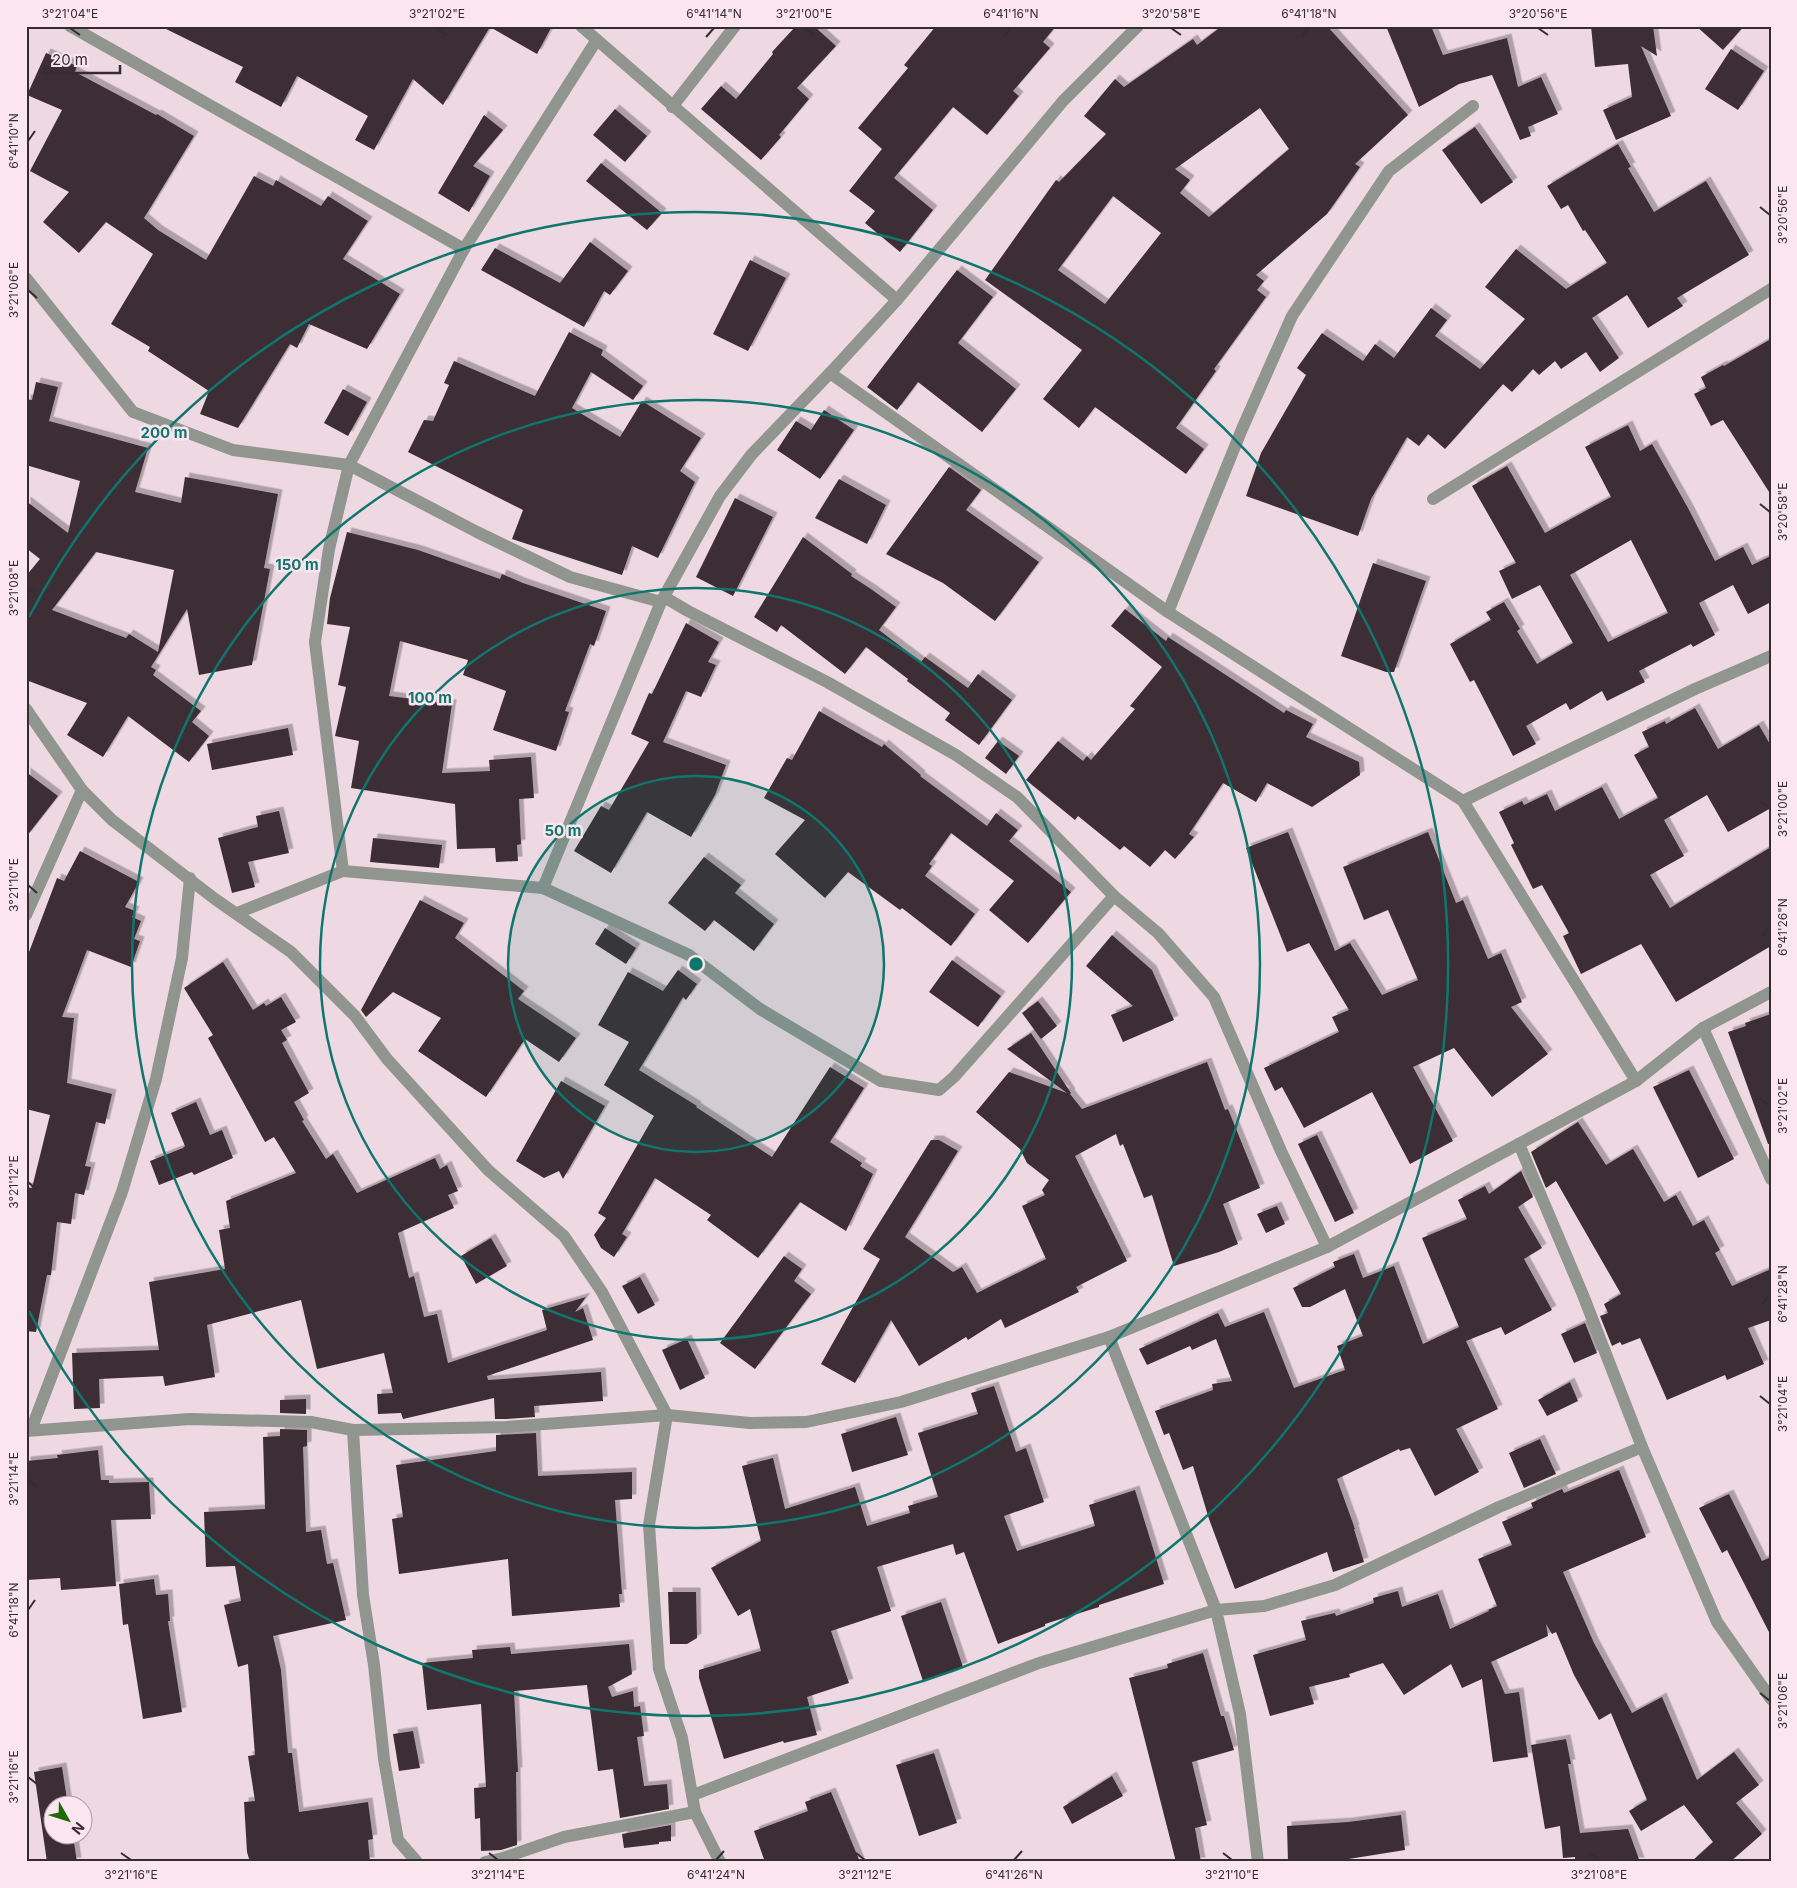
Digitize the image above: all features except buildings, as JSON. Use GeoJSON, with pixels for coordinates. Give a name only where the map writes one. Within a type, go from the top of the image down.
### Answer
{"type":"FeatureCollection","features":[{"type":"Feature","properties":{"kind":"street"},"geometry":{"type":"LineString","coordinates":[[70,26],[464,249]]}},
{"type":"Feature","properties":{"kind":"street"},"geometry":{"type":"LineString","coordinates":[[581,26],[672,107],[898,300]]}},
{"type":"Feature","properties":{"kind":"street"},"geometry":{"type":"LineString","coordinates":[[672,107],[734,26]]}},
{"type":"Feature","properties":{"kind":"street"},"geometry":{"type":"LineString","coordinates":[[543,888],[662,600],[720,496],[752,454],[898,300],[1063,101],[1138,26]]}},
{"type":"Feature","properties":{"kind":"street"},"geometry":{"type":"LineString","coordinates":[[343,871],[315,642],[329,550],[350,465],[464,249],[596,41]]}},
{"type":"Feature","properties":{"kind":"street"},"geometry":{"type":"LineString","coordinates":[[1168,612],[1242,429],[1292,316],[1389,171],[1472,106]]}},
{"type":"Feature","properties":{"kind":"street"},"geometry":{"type":"LineString","coordinates":[[26,278],[133,412],[233,450],[350,465],[477,532],[570,576],[662,600],[688,611],[827,682],[956,755],[1018,797],[1114,896],[1158,933],[1214,997],[1281,1150],[1327,1247]]}},
{"type":"Feature","properties":{"kind":"street"},"geometry":{"type":"LineString","coordinates":[[1433,499],[1771,289]]}},
{"type":"Feature","properties":{"kind":"street"},"geometry":{"type":"LineString","coordinates":[[830,373],[1168,612],[1463,801],[1636,1081]]}},
{"type":"Feature","properties":{"kind":"street"},"geometry":{"type":"LineString","coordinates":[[1463,801],[1695,689],[1771,656]]}},
{"type":"Feature","properties":{"kind":"street"},"geometry":{"type":"LineString","coordinates":[[26,709],[82,790],[112,820],[215,899],[291,952],[355,1016],[388,1059],[488,1170],[564,1236],[602,1292],[667,1416],[649,1525],[659,1669],[682,1738],[695,1812],[720,1862]]}},
{"type":"Feature","properties":{"kind":"street"},"geometry":{"type":"LineString","coordinates":[[26,915],[82,790]]}},
{"type":"Feature","properties":{"kind":"street"},"geometry":{"type":"LineString","coordinates":[[237,913],[343,871],[543,888],[689,955],[760,1009],[882,1081],[939,1090],[954,1077],[1114,896]]}},
{"type":"Feature","properties":{"kind":"street"},"geometry":{"type":"LineString","coordinates":[[190,878],[182,958],[156,1078],[122,1192],[28,1430],[190,1419],[311,1422],[354,1430],[506,1427],[667,1416],[750,1423],[806,1422],[901,1402],[1109,1337],[1327,1247],[1636,1081],[1703,1028],[1771,992]]}},
{"type":"Feature","properties":{"kind":"street"},"geometry":{"type":"LineString","coordinates":[[1703,1028],[1771,1179]]}},
{"type":"Feature","properties":{"kind":"street"},"geometry":{"type":"LineString","coordinates":[[1519,1144],[1583,1295],[1642,1447],[1717,1622],[1771,1699]]}},
{"type":"Feature","properties":{"kind":"street"},"geometry":{"type":"LineString","coordinates":[[1109,1337],[1216,1610],[1240,1714],[1258,1862]]}},
{"type":"Feature","properties":{"kind":"street"},"geometry":{"type":"LineString","coordinates":[[354,1430],[363,1595],[374,1665],[384,1759],[398,1840],[417,1862]]}},
{"type":"Feature","properties":{"kind":"street"},"geometry":{"type":"LineString","coordinates":[[693,1795],[1039,1663],[1216,1610],[1264,1606],[1334,1585],[1499,1507],[1642,1447]]}},
{"type":"Feature","properties":{"kind":"street"},"geometry":{"type":"LineString","coordinates":[[484,1862],[503,1858],[564,1837],[695,1812]]}}]}
